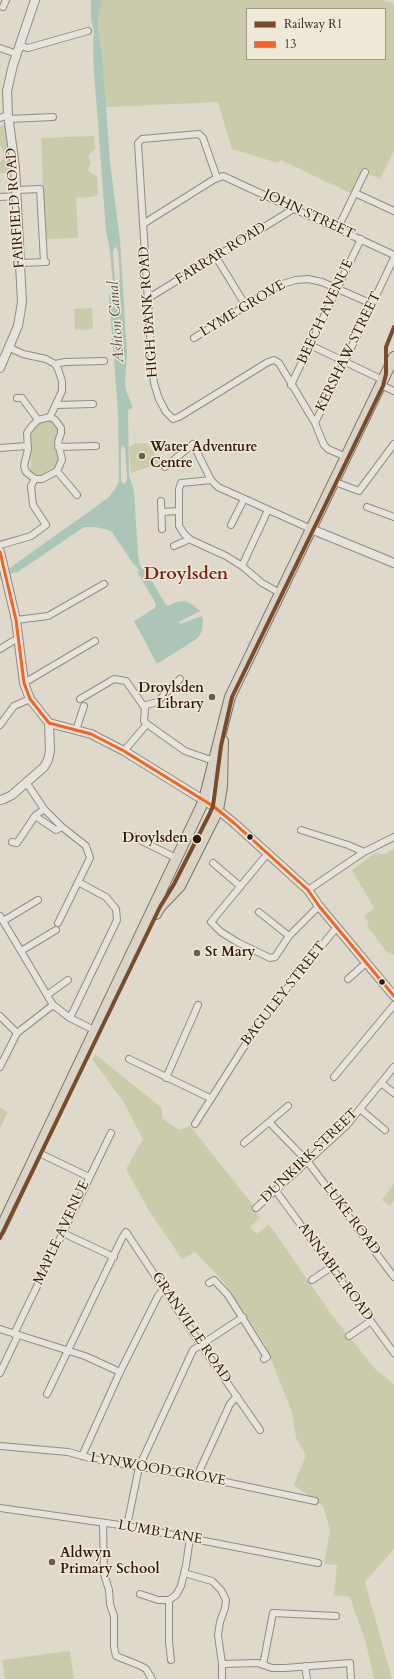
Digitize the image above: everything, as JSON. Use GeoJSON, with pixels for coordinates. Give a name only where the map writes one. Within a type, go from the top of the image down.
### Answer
{"type":"FeatureCollection","features":[{"type":"Feature","properties":{"kind":"main road"},"geometry":{"type":"LineString","coordinates":[[0,1230],[204,800],[227,705],[237,680],[335,482],[394,357]]}},
{"type":"Feature","properties":{"kind":"main road"},"geometry":{"type":"LineString","coordinates":[[94,1030],[112,1006],[160,907],[180,886],[218,810],[222,787],[222,754],[227,705]]}},
{"type":"Feature","properties":{"kind":"street"},"geometry":{"type":"LineString","coordinates":[[3,7],[6,0]]}},
{"type":"Feature","properties":{"kind":"street","name":"FAIRFIELD ROAD"},"geometry":{"type":"LineString","coordinates":[[0,368],[10,348],[21,316],[22,302],[14,157],[6,118],[7,91],[34,0]]}},
{"type":"Feature","properties":{"kind":"street"},"geometry":{"type":"LineString","coordinates":[[20,46],[28,48],[88,31]]}},
{"type":"Feature","properties":{"kind":"street"},"geometry":{"type":"LineString","coordinates":[[0,48],[17,54]]}},
{"type":"Feature","properties":{"kind":"street"},"geometry":{"type":"LineString","coordinates":[[6,118],[54,118]]}},
{"type":"Feature","properties":{"kind":"street","name":"HIGH BANK ROAD"},"geometry":{"type":"LineString","coordinates":[[216,178],[203,138],[199,134],[140,140],[137,147],[154,382],[163,407],[172,420],[268,362],[274,360],[279,363],[292,385]]}},
{"type":"Feature","properties":{"kind":"street"},"geometry":{"type":"LineString","coordinates":[[338,228],[365,172]]}},
{"type":"Feature","properties":{"kind":"street","name":"JOHN STREET"},"geometry":{"type":"LineString","coordinates":[[216,178],[223,176],[394,255]]}},
{"type":"Feature","properties":{"kind":"street"},"geometry":{"type":"LineString","coordinates":[[143,224],[216,178]]}},
{"type":"Feature","properties":{"kind":"street"},"geometry":{"type":"LineString","coordinates":[[0,197],[40,189],[45,262],[20,263]]}},
{"type":"Feature","properties":{"kind":"street"},"geometry":{"type":"LineString","coordinates":[[355,193],[394,211]]}},
{"type":"Feature","properties":{"kind":"street","name":"FARRAR ROAD"},"geometry":{"type":"LineString","coordinates":[[147,299],[295,208]]}},
{"type":"Feature","properties":{"kind":"street","name":"BEECH AVENUE"},"geometry":{"type":"LineString","coordinates":[[292,385],[361,239]]}},
{"type":"Feature","properties":{"kind":"street"},"geometry":{"type":"LineString","coordinates":[[216,257],[246,306]]}},
{"type":"Feature","properties":{"kind":"street","name":"KERSHAW STREET"},"geometry":{"type":"LineString","coordinates":[[314,423],[394,258]]}},
{"type":"Feature","properties":{"kind":"street","name":"LYME GROVE"},"geometry":{"type":"LineString","coordinates":[[194,338],[279,285],[296,280],[316,280],[338,288],[372,304]]}},
{"type":"Feature","properties":{"kind":"street"},"geometry":{"type":"LineString","coordinates":[[310,345],[344,362],[394,391]]}},
{"type":"Feature","properties":{"kind":"street"},"geometry":{"type":"LineString","coordinates":[[10,348],[23,354],[46,359],[54,364],[60,374],[62,391],[50,417]]}},
{"type":"Feature","properties":{"kind":"street"},"geometry":{"type":"LineString","coordinates":[[54,364],[65,362],[104,361]]}},
{"type":"Feature","properties":{"kind":"street"},"geometry":{"type":"LineString","coordinates":[[292,385],[314,423],[324,445],[346,457]]}},
{"type":"Feature","properties":{"kind":"street"},"geometry":{"type":"LineString","coordinates":[[17,398],[22,398],[38,420]]}},
{"type":"Feature","properties":{"kind":"street"},"geometry":{"type":"LineString","coordinates":[[56,405],[93,404]]}},
{"type":"Feature","properties":{"kind":"street"},"geometry":{"type":"LineString","coordinates":[[50,417],[55,420],[61,428],[58,447],[62,460],[57,471],[42,479],[35,479],[26,472],[24,466],[27,433],[38,420],[50,417]]}},
{"type":"Feature","properties":{"kind":"street"},"geometry":{"type":"LineString","coordinates":[[165,467],[193,444],[211,480],[218,487],[311,529],[394,564]]}},
{"type":"Feature","properties":{"kind":"street"},"geometry":{"type":"LineString","coordinates":[[335,482],[359,491],[394,444]]}},
{"type":"Feature","properties":{"kind":"street"},"geometry":{"type":"LineString","coordinates":[[0,448],[27,446]]}},
{"type":"Feature","properties":{"kind":"street"},"geometry":{"type":"LineString","coordinates":[[58,447],[96,446]]}},
{"type":"Feature","properties":{"kind":"street"},"geometry":{"type":"LineString","coordinates":[[57,471],[77,495]]}},
{"type":"Feature","properties":{"kind":"street"},"geometry":{"type":"LineString","coordinates":[[0,545],[31,536],[46,525],[33,505],[31,486],[35,479]]}},
{"type":"Feature","properties":{"kind":"street"},"geometry":{"type":"LineString","coordinates":[[211,480],[181,483],[179,489],[180,526],[190,539],[226,556],[242,566],[262,583],[280,593]]}},
{"type":"Feature","properties":{"kind":"street"},"geometry":{"type":"LineString","coordinates":[[231,526],[244,499]]}},
{"type":"Feature","properties":{"kind":"street"},"geometry":{"type":"LineString","coordinates":[[161,500],[162,529]]}},
{"type":"Feature","properties":{"kind":"street"},"geometry":{"type":"LineString","coordinates":[[367,507],[394,517]]}},
{"type":"Feature","properties":{"kind":"street"},"geometry":{"type":"LineString","coordinates":[[242,566],[268,510]]}},
{"type":"Feature","properties":{"kind":"street"},"geometry":{"type":"LineString","coordinates":[[162,512],[179,511]]}},
{"type":"Feature","properties":{"kind":"street"},"geometry":{"type":"LineString","coordinates":[[174,546],[190,539]]}},
{"type":"Feature","properties":{"kind":"street"},"geometry":{"type":"LineString","coordinates":[[0,552],[16,620],[24,683],[30,699],[49,723],[50,750],[48,760],[44,767],[12,795],[4,800],[0,800]]}},
{"type":"Feature","properties":{"kind":"street"},"geometry":{"type":"LineString","coordinates":[[16,620],[48,616],[104,584]]}},
{"type":"Feature","properties":{"kind":"street"},"geometry":{"type":"LineString","coordinates":[[1,647],[13,641]]}},
{"type":"Feature","properties":{"kind":"street"},"geometry":{"type":"LineString","coordinates":[[24,683],[95,641]]}},
{"type":"Feature","properties":{"kind":"street"},"geometry":{"type":"LineString","coordinates":[[80,699],[114,679],[126,681],[143,706],[144,721],[147,724],[185,750],[208,759],[213,759]]}},
{"type":"Feature","properties":{"kind":"street"},"geometry":{"type":"LineString","coordinates":[[143,706],[157,702],[180,679]]}},
{"type":"Feature","properties":{"kind":"street"},"geometry":{"type":"LineString","coordinates":[[0,725],[14,706],[30,699]]}},
{"type":"Feature","properties":{"kind":"street"},"geometry":{"type":"LineString","coordinates":[[76,730],[84,706]]}},
{"type":"Feature","properties":{"kind":"street"},"geometry":{"type":"LineString","coordinates":[[49,723],[91,734],[124,751],[218,810],[308,890],[319,906],[394,996]]}},
{"type":"Feature","properties":{"kind":"street"},"geometry":{"type":"LineString","coordinates":[[124,751],[147,724]]}},
{"type":"Feature","properties":{"kind":"street"},"geometry":{"type":"LineString","coordinates":[[204,800],[210,797],[214,791],[218,756],[224,738]]}},
{"type":"Feature","properties":{"kind":"street"},"geometry":{"type":"LineString","coordinates":[[22,952],[57,927],[90,858],[86,846],[62,827],[44,809],[26,782]]}},
{"type":"Feature","properties":{"kind":"street"},"geometry":{"type":"LineString","coordinates":[[12,842],[16,843],[35,816],[44,809]]}},
{"type":"Feature","properties":{"kind":"street"},"geometry":{"type":"LineString","coordinates":[[35,816],[56,830],[62,827]]}},
{"type":"Feature","properties":{"kind":"street"},"geometry":{"type":"LineString","coordinates":[[301,830],[348,845],[364,852]]}},
{"type":"Feature","properties":{"kind":"street"},"geometry":{"type":"LineString","coordinates":[[308,890],[364,852],[394,837]]}},
{"type":"Feature","properties":{"kind":"street"},"geometry":{"type":"LineString","coordinates":[[134,838],[176,858]]}},
{"type":"Feature","properties":{"kind":"street"},"geometry":{"type":"LineString","coordinates":[[268,854],[211,922],[221,932],[237,942],[270,958],[275,957],[289,936],[319,906]]}},
{"type":"Feature","properties":{"kind":"street"},"geometry":{"type":"LineString","coordinates":[[213,863],[240,886]]}},
{"type":"Feature","properties":{"kind":"street"},"geometry":{"type":"LineString","coordinates":[[70,1018],[118,920],[116,909],[106,897],[78,882]]}},
{"type":"Feature","properties":{"kind":"street"},"geometry":{"type":"LineString","coordinates":[[38,900],[1,919],[53,1005],[70,1018],[94,1030]]}},
{"type":"Feature","properties":{"kind":"street"},"geometry":{"type":"LineString","coordinates":[[260,912],[289,936]]}},
{"type":"Feature","properties":{"kind":"street","name":"BAGULEY STREET"},"geometry":{"type":"LineString","coordinates":[[194,1124],[261,1020],[337,927]]}},
{"type":"Feature","properties":{"kind":"street"},"geometry":{"type":"LineString","coordinates":[[348,980],[366,963]]}},
{"type":"Feature","properties":{"kind":"street"},"geometry":{"type":"LineString","coordinates":[[47,995],[68,980]]}},
{"type":"Feature","properties":{"kind":"street"},"geometry":{"type":"LineString","coordinates":[[0,1067],[17,1033],[53,1005]]}},
{"type":"Feature","properties":{"kind":"street"},"geometry":{"type":"LineString","coordinates":[[166,1078],[198,1005]]}},
{"type":"Feature","properties":{"kind":"street"},"geometry":{"type":"LineString","coordinates":[[334,1077],[394,1005]]}},
{"type":"Feature","properties":{"kind":"street"},"geometry":{"type":"LineString","coordinates":[[0,1016],[17,1033]]}},
{"type":"Feature","properties":{"kind":"street"},"geometry":{"type":"LineString","coordinates":[[128,1059],[210,1098]]}},
{"type":"Feature","properties":{"kind":"street","name":"DUNKIRK STREET"},"geometry":{"type":"LineString","coordinates":[[256,1208],[346,1126],[394,1067]]}},
{"type":"Feature","properties":{"kind":"street"},"geometry":{"type":"LineString","coordinates":[[381,1083],[394,1093]]}},
{"type":"Feature","properties":{"kind":"street"},"geometry":{"type":"LineString","coordinates":[[244,1143],[288,1106]]}},
{"type":"Feature","properties":{"kind":"street"},"geometry":{"type":"LineString","coordinates":[[360,1108],[385,1130]]}},
{"type":"Feature","properties":{"kind":"street","name":"LUKE ROAD"},"geometry":{"type":"LineString","coordinates":[[269,1122],[308,1162],[394,1277]]}},
{"type":"Feature","properties":{"kind":"street","name":"MAPLE AVENUE"},"geometry":{"type":"LineString","coordinates":[[0,1373],[62,1233],[111,1133]]}},
{"type":"Feature","properties":{"kind":"street"},"geometry":{"type":"LineString","coordinates":[[37,1152],[89,1177]]}},
{"type":"Feature","properties":{"kind":"street","name":"ANNABLE ROAD"},"geometry":{"type":"LineString","coordinates":[[276,1191],[330,1268],[394,1352]]}},
{"type":"Feature","properties":{"kind":"street","name":"GRANVILLE ROAD"},"geometry":{"type":"LineString","coordinates":[[114,1257],[126,1232],[201,1345],[260,1430]]}},
{"type":"Feature","properties":{"kind":"street"},"geometry":{"type":"LineString","coordinates":[[48,1394],[114,1257],[62,1233]]}},
{"type":"Feature","properties":{"kind":"street"},"geometry":{"type":"LineString","coordinates":[[312,1280],[330,1268]]}},
{"type":"Feature","properties":{"kind":"street"},"geometry":{"type":"LineString","coordinates":[[209,1283],[214,1280],[228,1295],[267,1356],[264,1359]]}},
{"type":"Feature","properties":{"kind":"street"},"geometry":{"type":"LineString","coordinates":[[82,1456],[120,1372],[158,1296],[164,1290]]}},
{"type":"Feature","properties":{"kind":"street"},"geometry":{"type":"LineString","coordinates":[[127,1526],[139,1467],[193,1350],[243,1317]]}},
{"type":"Feature","properties":{"kind":"street"},"geometry":{"type":"LineString","coordinates":[[349,1336],[371,1321]]}},
{"type":"Feature","properties":{"kind":"street"},"geometry":{"type":"LineString","coordinates":[[0,1329],[85,1356],[120,1372]]}},
{"type":"Feature","properties":{"kind":"street"},"geometry":{"type":"LineString","coordinates":[[197,1476],[230,1404],[237,1396]]}},
{"type":"Feature","properties":{"kind":"street","name":"LYNWOOD GROVE"},"geometry":{"type":"LineString","coordinates":[[0,1446],[68,1452],[139,1467],[197,1476],[315,1501]]}},
{"type":"Feature","properties":{"kind":"street","name":"LUMB LANE"},"geometry":{"type":"LineString","coordinates":[[0,1508],[127,1526],[318,1563]]}},
{"type":"Feature","properties":{"kind":"street"},"geometry":{"type":"LineString","coordinates":[[103,1523],[104,1574],[114,1616],[114,1647],[116,1656],[146,1669],[152,1679]]}},
{"type":"Feature","properties":{"kind":"street"},"geometry":{"type":"LineString","coordinates":[[140,1594],[158,1600],[169,1600],[176,1595],[181,1586],[190,1538]]}},
{"type":"Feature","properties":{"kind":"street"},"geometry":{"type":"LineString","coordinates":[[184,1573],[212,1580],[221,1590],[226,1600],[226,1608],[220,1622],[218,1635],[222,1664],[222,1679]]}},
{"type":"Feature","properties":{"kind":"street"},"geometry":{"type":"LineString","coordinates":[[169,1600],[169,1642],[171,1660]]}},
{"type":"Feature","properties":{"kind":"street"},"geometry":{"type":"LineString","coordinates":[[263,1665],[273,1613],[336,1616]]}},
{"type":"Feature","properties":{"kind":"street"},"geometry":{"type":"LineString","coordinates":[[222,1664],[246,1663],[263,1665],[272,1668],[350,1663],[351,1679]]}},
{"type":"Feature","properties":{"kind":"street"},"geometry":{"type":"LineString","coordinates":[[305,1666],[307,1679]]}},
{"type":"Feature","properties":{"kind":"shaded area"},"geometry":{"type":"Polygon","coordinates":[[[102,0],[383,0],[394,4],[394,151],[380,179],[362,171],[352,194],[281,160],[278,163],[232,149],[218,102],[106,107],[102,52],[97,24],[102,0]]]}},
{"type":"Feature","properties":{"kind":"shaded area"},"geometry":{"type":"Polygon","coordinates":[[[5,125],[11,172],[0,174],[0,163],[4,152],[0,145],[0,126],[5,125]]]}},
{"type":"Feature","properties":{"kind":"shaded area"},"geometry":{"type":"Polygon","coordinates":[[[94,136],[95,149],[88,156],[91,163],[88,170],[90,173],[97,176],[98,194],[93,197],[76,198],[78,238],[45,239],[41,138],[94,136]]]}},
{"type":"Feature","properties":{"kind":"shaded area"},"geometry":{"type":"Polygon","coordinates":[[[92,308],[93,329],[75,330],[74,309],[92,308]]]}},
{"type":"Feature","properties":{"kind":"shaded area"},"geometry":{"type":"Polygon","coordinates":[[[51,420],[58,427],[59,433],[55,440],[55,446],[59,459],[55,468],[41,476],[36,476],[30,473],[30,436],[32,430],[40,423],[51,420]]]}},
{"type":"Feature","properties":{"kind":"shaded area","name":"Water Adventure Centre"},"geometry":{"type":"Polygon","coordinates":[[[135,443],[148,444],[161,463],[131,473],[129,447],[135,443]]]}},
{"type":"Feature","properties":{"kind":"shaded area"},"geometry":{"type":"Polygon","coordinates":[[[394,849],[394,955],[386,951],[367,926],[369,924],[364,916],[374,908],[352,870],[375,853],[384,854],[394,849]]]}},
{"type":"Feature","properties":{"kind":"shaded area"},"geometry":{"type":"Polygon","coordinates":[[[96,1055],[162,1108],[162,1118],[179,1130],[190,1126],[253,1205],[253,1208],[260,1218],[250,1227],[257,1234],[269,1224],[331,1314],[376,1370],[394,1384],[394,1549],[365,1582],[392,1679],[374,1679],[366,1643],[350,1597],[334,1595],[337,1565],[324,1564],[330,1530],[323,1506],[294,1485],[306,1455],[296,1438],[292,1412],[265,1344],[223,1281],[195,1252],[182,1259],[149,1211],[126,1169],[143,1139],[123,1101],[92,1059],[96,1055]]]}},
{"type":"Feature","properties":{"kind":"shaded area"},"geometry":{"type":"Polygon","coordinates":[[[0,1108],[8,1112],[0,1128],[0,1108]]]}},
{"type":"Feature","properties":{"kind":"shaded area"},"geometry":{"type":"Polygon","coordinates":[[[394,1184],[394,1201],[390,1206],[382,1200],[394,1184]]]}},
{"type":"Feature","properties":{"kind":"shaded area"},"geometry":{"type":"Polygon","coordinates":[[[70,1651],[74,1679],[5,1679],[2,1660],[70,1651]]]}},
{"type":"Feature","properties":{"kind":"water","name":"Ashton Canal"},"geometry":{"type":"Polygon","coordinates":[[[91,0],[102,0],[97,24],[102,52],[110,162],[120,240],[127,353],[125,383],[133,408],[128,410],[129,475],[134,491],[140,565],[142,569],[145,570],[166,605],[168,606],[184,601],[190,603],[200,611],[179,622],[180,624],[202,616],[203,621],[202,631],[198,638],[157,664],[134,621],[155,608],[156,604],[138,573],[139,570],[112,532],[95,527],[84,527],[18,572],[0,580],[0,575],[108,498],[119,481],[118,411],[109,297],[113,284],[110,251],[106,231],[94,71],[94,31],[91,18],[91,0]],[[115,246],[113,252],[115,280],[117,284],[120,279],[118,251],[115,246]],[[123,445],[121,449],[121,481],[124,484],[127,480],[127,476],[125,449],[123,445]]]}},
{"type":"Feature","properties":{"kind":"rail line","name":"R1"},"geometry":{"type":"LineString","coordinates":[[0,1238],[160,907],[174,884],[213,806],[221,746],[232,697],[383,386],[386,374],[386,347],[394,327]]}},
{"type":"Feature","properties":{"kind":"transit line","name":"13"},"geometry":{"type":"LineString","coordinates":[[0,552],[16,620],[24,683],[30,699],[49,723],[91,734],[124,751],[213,806],[308,890],[319,906],[394,996]]}},
{"type":"Feature","properties":{"kind":"place","name":"Water Adventure Centre"},"geometry":{"type":"Point","coordinates":[142,456]}},
{"type":"Feature","properties":{"kind":"place","name":"Droylsden Library"},"geometry":{"type":"Point","coordinates":[212,697]}},
{"type":"Feature","properties":{"kind":"place","name":"Droylsden"},"geometry":{"type":"Point","coordinates":[197,839]}},
{"type":"Feature","properties":{"kind":"place","name":"St Mary"},"geometry":{"type":"Point","coordinates":[197,953]}},
{"type":"Feature","properties":{"kind":"place","name":"Aldwyn Primary School"},"geometry":{"type":"Point","coordinates":[52,1562]}},
{"type":"Feature","properties":{"kind":"district","name":"Droylsden"},"geometry":{"type":"Point","coordinates":[186,575]}}]}
